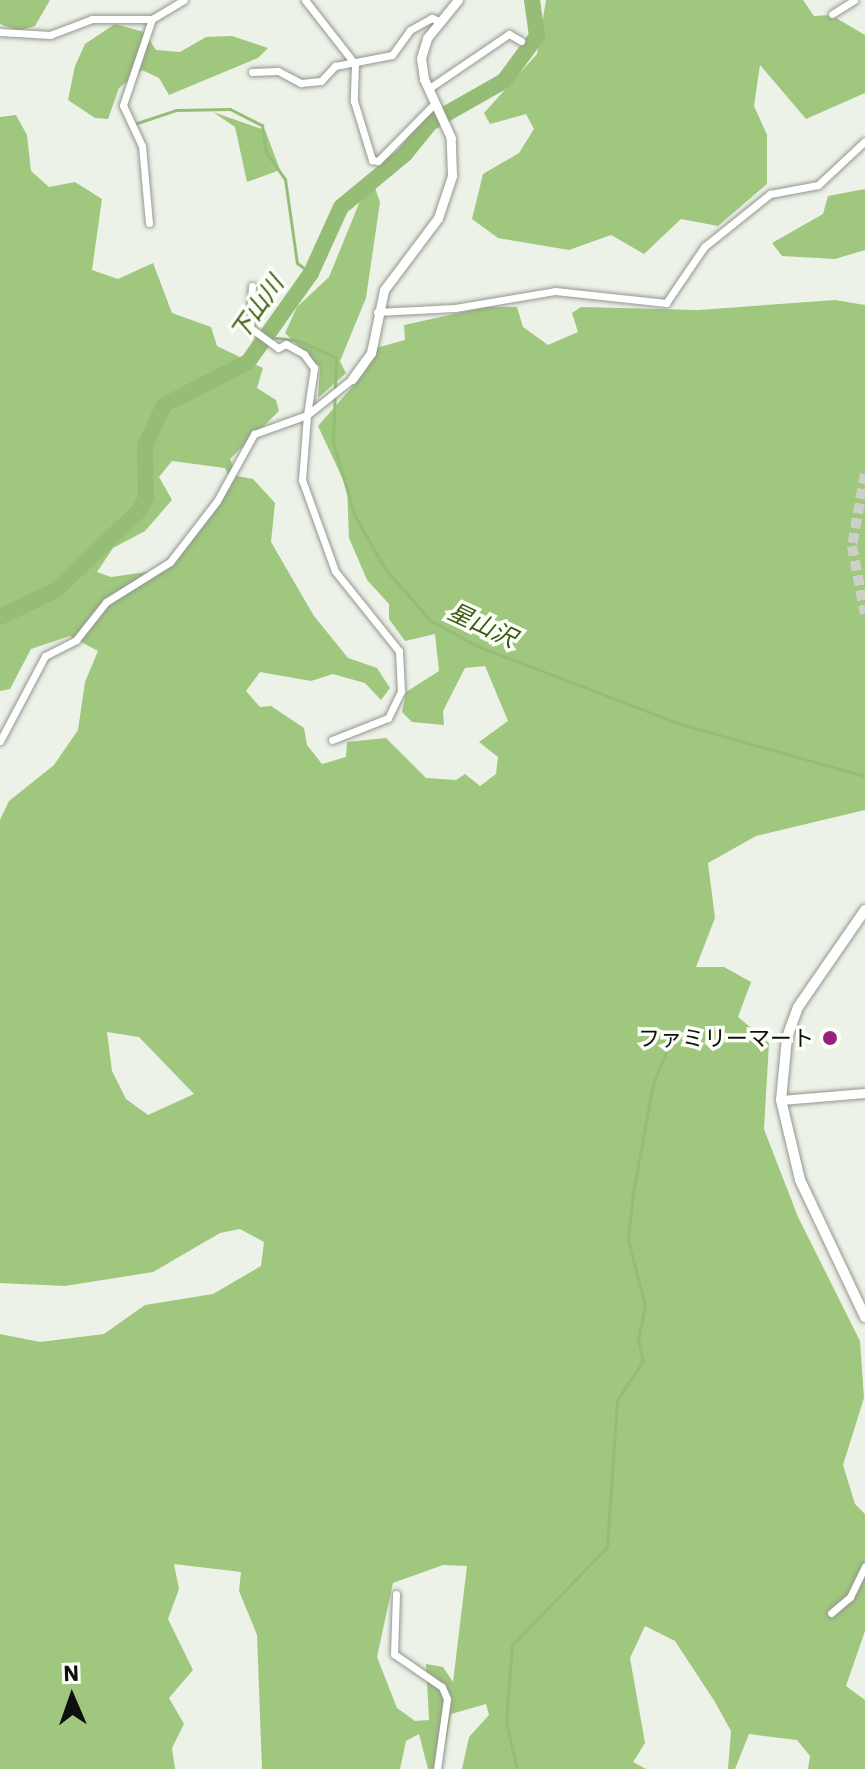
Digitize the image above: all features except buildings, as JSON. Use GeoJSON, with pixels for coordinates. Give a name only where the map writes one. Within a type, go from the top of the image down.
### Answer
{"type":"FeatureCollection","features":[{"type":"Feature","properties":{"kind":"main road"},"geometry":{"type":"LineString","coordinates":[[865,910],[798,1007],[787,1038],[781,1100],[800,1180],[865,1317]]}},
{"type":"Feature","properties":{"kind":"street"},"geometry":{"type":"LineString","coordinates":[[0,32],[50,35],[92,19],[152,19],[184,0]]}},
{"type":"Feature","properties":{"kind":"street"},"geometry":{"type":"LineString","coordinates":[[305,0],[355,64],[354,101],[374,161],[436,105]]}},
{"type":"Feature","properties":{"kind":"street"},"geometry":{"type":"LineString","coordinates":[[0,741],[45,656],[76,640],[106,602],[170,562],[217,501],[254,434],[310,413],[352,379],[371,353],[377,312],[397,267],[442,210],[453,160],[446,125],[428,89],[423,50],[458,0]]}},
{"type":"Feature","properties":{"kind":"street"},"geometry":{"type":"LineString","coordinates":[[832,14],[854,0]]}},
{"type":"Feature","properties":{"kind":"street"},"geometry":{"type":"LineString","coordinates":[[252,72],[278,71],[301,83],[321,81],[335,66],[392,55],[410,30],[432,18],[441,22]]}},
{"type":"Feature","properties":{"kind":"street"},"geometry":{"type":"LineString","coordinates":[[149,223],[142,146],[123,105],[152,19]]}},
{"type":"Feature","properties":{"kind":"street"},"geometry":{"type":"LineString","coordinates":[[428,89],[509,34],[521,41]]}},
{"type":"Feature","properties":{"kind":"street"},"geometry":{"type":"LineString","coordinates":[[377,312],[455,308],[555,291],[666,303],[704,247],[770,194],[818,185],[865,141]]}},
{"type":"Feature","properties":{"kind":"street"},"geometry":{"type":"LineString","coordinates":[[252,286],[247,323],[271,344],[304,354],[314,368],[302,480],[331,563],[401,658],[401,691],[388,718],[332,740]]}},
{"type":"Feature","properties":{"kind":"street"},"geometry":{"type":"LineString","coordinates":[[781,1100],[865,1093]]}},
{"type":"Feature","properties":{"kind":"street"},"geometry":{"type":"LineString","coordinates":[[831,1613],[850,1597],[865,1566]]}},
{"type":"Feature","properties":{"kind":"street"},"geometry":{"type":"LineString","coordinates":[[396,1594],[394,1654],[442,1687],[447,1699],[437,1769]]}},
{"type":"Feature","properties":{"kind":"green space"},"geometry":{"type":"Polygon","coordinates":[[[0,0],[50,0],[35,26],[18,31],[0,24],[0,0]]]}},
{"type":"Feature","properties":{"kind":"green space"},"geometry":{"type":"Polygon","coordinates":[[[546,0],[803,0],[814,16],[831,15],[865,35],[865,93],[806,119],[760,65],[754,106],[767,135],[767,184],[718,226],[681,219],[644,254],[611,235],[569,250],[498,238],[472,219],[483,174],[519,153],[534,129],[526,114],[490,124],[484,113],[537,54],[546,0]]]}},
{"type":"Feature","properties":{"kind":"green space"},"geometry":{"type":"Polygon","coordinates":[[[115,24],[144,32],[156,50],[180,52],[206,37],[232,36],[268,48],[258,58],[169,95],[159,78],[142,70],[119,88],[108,119],[95,118],[68,100],[75,66],[85,44],[115,24]]]}},
{"type":"Feature","properties":{"kind":"green space"},"geometry":{"type":"Polygon","coordinates":[[[213,112],[265,130],[280,170],[247,182],[235,127],[213,112]]]}},
{"type":"Feature","properties":{"kind":"green space"},"geometry":{"type":"Polygon","coordinates":[[[16,115],[27,135],[31,171],[49,187],[75,182],[102,199],[92,270],[118,279],[153,263],[172,313],[211,327],[217,346],[263,368],[257,388],[276,400],[279,411],[230,459],[237,476],[253,479],[275,503],[271,542],[314,616],[348,658],[377,668],[390,688],[381,700],[365,683],[333,674],[311,681],[260,672],[246,691],[260,707],[271,706],[304,728],[307,745],[322,764],[346,757],[347,742],[386,738],[426,778],[456,780],[465,774],[480,786],[496,774],[498,757],[479,742],[508,721],[485,666],[465,668],[443,711],[444,725],[412,722],[402,712],[406,692],[439,671],[435,634],[405,641],[389,619],[389,604],[367,580],[349,538],[347,488],[318,426],[365,372],[376,348],[405,340],[404,325],[486,307],[517,307],[523,327],[548,345],[578,332],[572,313],[581,307],[698,310],[835,300],[865,305],[865,810],[756,836],[708,863],[715,918],[696,967],[724,967],[751,982],[738,1017],[769,1043],[764,1129],[798,1217],[860,1341],[864,1398],[843,1465],[855,1504],[865,1514],[865,1631],[846,1686],[865,1700],[865,1769],[808,1769],[810,1756],[797,1740],[749,1734],[735,1769],[728,1769],[731,1731],[715,1702],[675,1641],[645,1626],[630,1658],[645,1743],[633,1762],[646,1769],[462,1769],[469,1737],[489,1715],[486,1704],[451,1714],[441,1768],[428,1769],[419,1734],[406,1741],[400,1769],[262,1769],[257,1635],[239,1591],[241,1572],[174,1564],[179,1589],[168,1619],[193,1670],[169,1698],[184,1724],[172,1748],[175,1769],[0,1769],[0,1334],[40,1342],[104,1334],[145,1305],[213,1294],[261,1266],[264,1242],[240,1229],[220,1233],[153,1272],[65,1286],[0,1283],[0,820],[9,801],[54,765],[78,730],[85,682],[98,651],[70,636],[31,649],[10,689],[0,691],[0,117],[16,115]],[[172,461],[159,477],[172,500],[145,531],[113,548],[97,572],[111,577],[168,569],[215,509],[230,478],[225,468],[172,461]],[[107,1032],[112,1071],[126,1099],[148,1115],[194,1094],[139,1037],[107,1032]],[[443,1565],[393,1583],[377,1657],[397,1708],[415,1721],[429,1720],[426,1664],[443,1667],[453,1682],[467,1566],[443,1565]]]}},
{"type":"Feature","properties":{"kind":"green space"},"geometry":{"type":"Polygon","coordinates":[[[375,188],[380,202],[366,298],[340,361],[346,373],[318,398],[320,367],[285,333],[297,307],[329,277],[360,201],[375,188]]]}},
{"type":"Feature","properties":{"kind":"green space"},"geometry":{"type":"Polygon","coordinates":[[[865,189],[865,250],[835,259],[782,256],[772,243],[823,214],[828,196],[865,189]]]}},
{"type":"Feature","properties":{"kind":"waterway","name":"下山川"},"geometry":{"type":"LineString","coordinates":[[0,617],[56,590],[139,511],[146,498],[145,446],[164,405],[248,362],[311,273],[341,207],[405,154],[430,123],[504,81],[537,36],[532,0]]}},
{"type":"Feature","properties":{"kind":"waterway"},"geometry":{"type":"LineString","coordinates":[[137,123],[176,110],[230,109],[262,125],[266,152],[285,179],[297,263],[311,273]]}},
{"type":"Feature","properties":{"kind":"waterway","name":"星山沢"},"geometry":{"type":"LineString","coordinates":[[269,337],[300,341],[336,358],[333,442],[354,514],[385,569],[430,620],[477,646],[680,724],[865,776]]}},
{"type":"Feature","properties":{"kind":"waterway"},"geometry":{"type":"LineString","coordinates":[[517,1769],[506,1723],[512,1645],[607,1547],[617,1400],[643,1361],[638,1339],[645,1306],[628,1240],[633,1192],[653,1084],[667,1049]]}},
{"type":"Feature","properties":{"kind":"tunnel"},"geometry":{"type":"LineString","coordinates":[[865,474],[852,546],[865,614]]}},
{"type":"Feature","properties":{"kind":"place","name":"ファミリーマート"},"geometry":{"type":"Point","coordinates":[830,1038]}}]}
